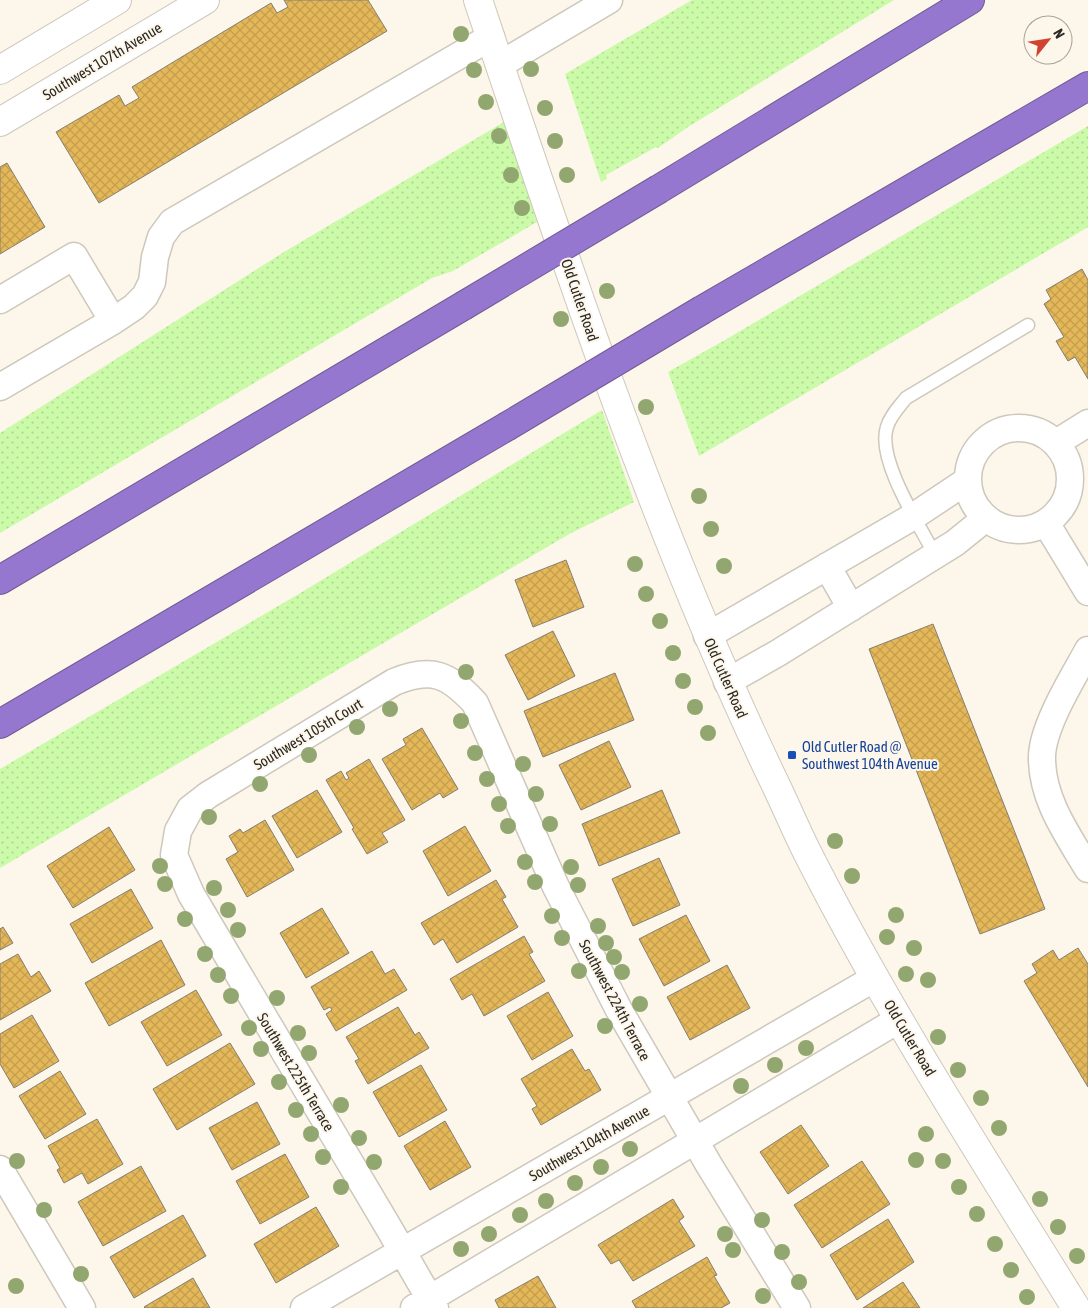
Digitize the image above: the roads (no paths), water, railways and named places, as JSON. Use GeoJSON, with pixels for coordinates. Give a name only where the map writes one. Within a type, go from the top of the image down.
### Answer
{"type":"FeatureCollection","features":[{"type":"Feature","properties":{"kind":"highway"},"geometry":{"type":"LineString","coordinates":[[0,580],[659,189],[970,0]]}},
{"type":"Feature","properties":{"kind":"highway"},"geometry":{"type":"LineString","coordinates":[[0,724],[702,310],[1088,86]]}},
{"type":"Feature","properties":{"kind":"street"},"geometry":{"type":"LineString","coordinates":[[0,70],[116,0]]}},
{"type":"Feature","properties":{"kind":"street","name":"Southwest 107th Avenue"},"geometry":{"type":"LineString","coordinates":[[0,122],[205,0]]}},
{"type":"Feature","properties":{"kind":"street","name":"Old Cutler Road"},"geometry":{"type":"LineString","coordinates":[[478,0],[585,316],[658,512],[727,682],[805,849],[898,1020],[1076,1308]]}},
{"type":"Feature","properties":{"kind":"street"},"geometry":{"type":"LineString","coordinates":[[501,64],[609,0]]}},
{"type":"Feature","properties":{"kind":"street"},"geometry":{"type":"LineString","coordinates":[[0,387],[134,307],[145,296],[152,282],[155,257],[161,237],[172,222],[491,37]]}},
{"type":"Feature","properties":{"kind":"street"},"geometry":{"type":"LineString","coordinates":[[0,300],[74,256],[113,321]]}},
{"type":"Feature","properties":{"kind":"street"},"geometry":{"type":"LineString","coordinates":[[1056,443],[1088,423]]}},
{"type":"Feature","properties":{"kind":"street"},"geometry":{"type":"LineString","coordinates":[[1025,428],[1042,433],[1056,443],[1065,455],[1070,470],[1070,486],[1066,500],[1058,513],[1046,523],[1031,529],[1015,530],[1000,526],[986,518],[976,507],[970,494],[968,480],[971,462],[979,447],[992,435],[1008,429],[1025,428]]}},
{"type":"Feature","properties":{"kind":"street"},"geometry":{"type":"LineString","coordinates":[[707,636],[914,516],[968,480]]}},
{"type":"Feature","properties":{"kind":"street"},"geometry":{"type":"LineString","coordinates":[[727,682],[955,543],[986,518]]}},
{"type":"Feature","properties":{"kind":"street"},"geometry":{"type":"LineString","coordinates":[[1046,523],[1088,592]]}},
{"type":"Feature","properties":{"kind":"street"},"geometry":{"type":"LineString","coordinates":[[827,566],[851,608]]}},
{"type":"Feature","properties":{"kind":"street"},"geometry":{"type":"LineString","coordinates":[[1088,650],[1059,705],[1048,731],[1042,754],[1044,778],[1051,802],[1060,822],[1088,869]]}},
{"type":"Feature","properties":{"kind":"street","name":"Southwest 105th Court"},"geometry":{"type":"LineString","coordinates":[[178,831],[190,809],[208,795],[394,682],[412,676],[430,675],[443,677],[454,683]]}},
{"type":"Feature","properties":{"kind":"street","name":"Southwest 224th Terrace"},"geometry":{"type":"LineString","coordinates":[[454,683],[475,703],[480,712],[556,887],[619,1010],[796,1308]]}},
{"type":"Feature","properties":{"kind":"street","name":"Southwest 225th Terrace"},"geometry":{"type":"LineString","coordinates":[[178,831],[174,855],[191,894],[402,1252],[426,1305]]}},
{"type":"Feature","properties":{"kind":"street","name":"Southwest 104th Avenue"},"geometry":{"type":"LineString","coordinates":[[304,1308],[875,978]]}},
{"type":"Feature","properties":{"kind":"street"},"geometry":{"type":"LineString","coordinates":[[426,1305],[695,1140],[898,1020]]}},
{"type":"Feature","properties":{"kind":"street"},"geometry":{"type":"LineString","coordinates":[[0,1169],[82,1308]]}},
{"type":"Feature","properties":{"kind":"lane"},"geometry":{"type":"LineString","coordinates":[[936,555],[892,471],[885,447],[886,428],[894,412],[906,398],[1028,325]]}},
{"type":"Feature","properties":{"kind":"place","name":"Old Cutler Road @ Southwest 104th Avenue"},"geometry":{"type":"Point","coordinates":[792,755]}}]}
